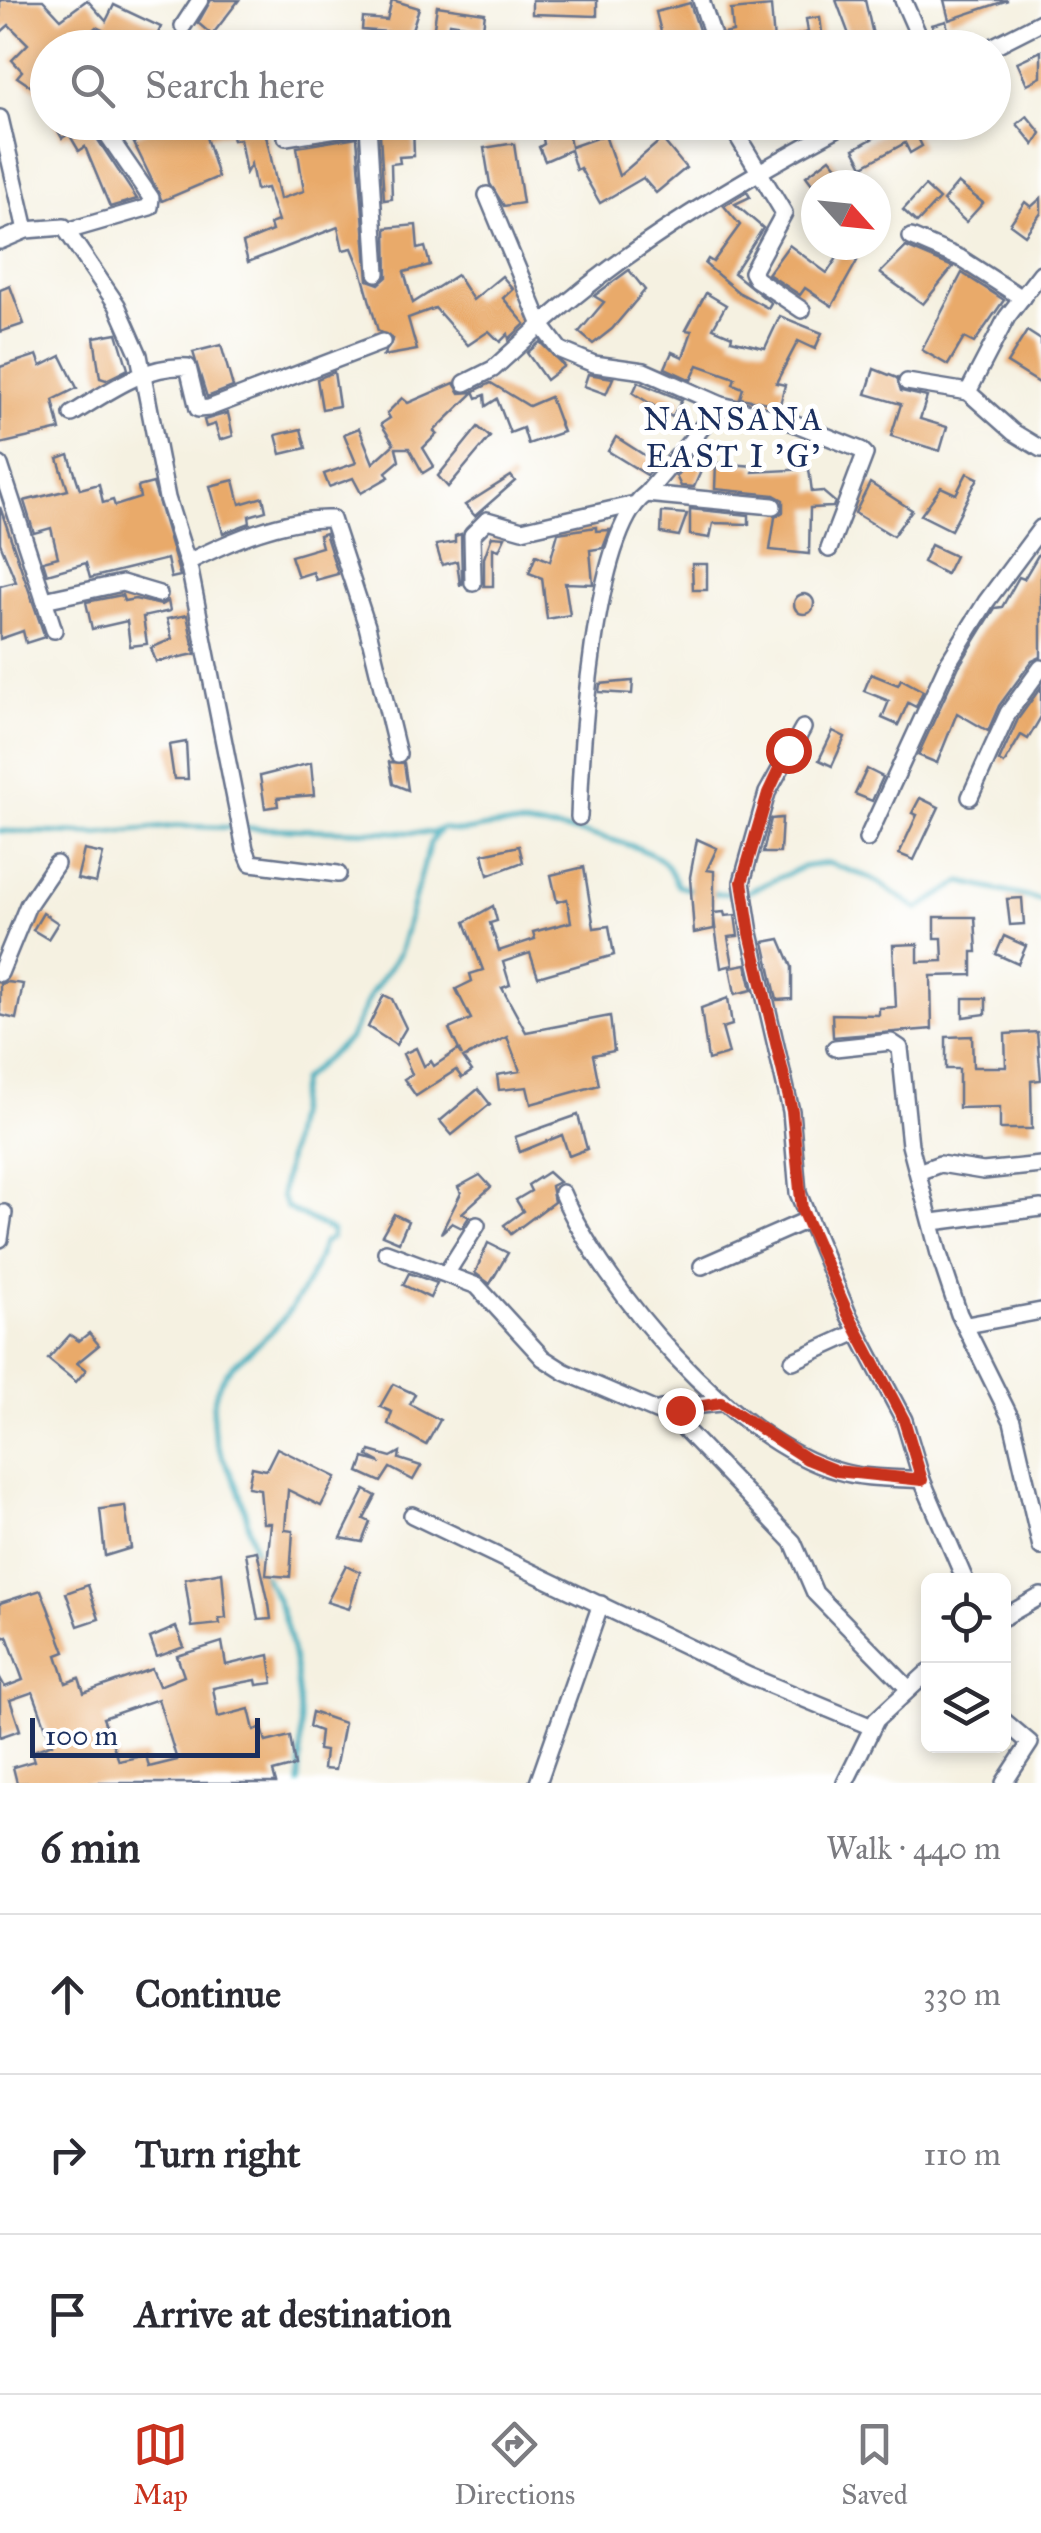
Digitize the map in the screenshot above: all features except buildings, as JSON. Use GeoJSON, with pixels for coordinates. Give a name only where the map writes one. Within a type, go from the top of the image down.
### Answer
{"type":"FeatureCollection","features":[{"type":"Feature","properties":{"kind":"street"},"geometry":{"type":"LineString","coordinates":[[183,26],[200,0]]}},
{"type":"Feature","properties":{"kind":"street"},"geometry":{"type":"LineString","coordinates":[[701,0],[708,30]]}},
{"type":"Feature","properties":{"kind":"street"},"geometry":{"type":"LineString","coordinates":[[903,0],[916,30]]}},
{"type":"Feature","properties":{"kind":"street"},"geometry":{"type":"LineString","coordinates":[[1011,37],[1041,22]]}},
{"type":"Feature","properties":{"kind":"street"},"geometry":{"type":"LineString","coordinates":[[0,118],[26,230]]}},
{"type":"Feature","properties":{"kind":"street"},"geometry":{"type":"LineString","coordinates":[[68,231],[150,207],[151,198],[112,140]]}},
{"type":"Feature","properties":{"kind":"street"},"geometry":{"type":"LineString","coordinates":[[375,140],[377,272]]}},
{"type":"Feature","properties":{"kind":"street"},"geometry":{"type":"LineString","coordinates":[[741,140],[784,213],[752,272],[756,279],[802,310]]}},
{"type":"Feature","properties":{"kind":"street"},"geometry":{"type":"LineString","coordinates":[[465,383],[493,369],[619,260],[696,208],[817,140]]}},
{"type":"Feature","properties":{"kind":"street"},"geometry":{"type":"LineString","coordinates":[[488,195],[541,325],[560,350],[594,364],[644,371],[721,405],[791,422],[865,454],[829,549]]}},
{"type":"Feature","properties":{"kind":"street"},"geometry":{"type":"LineString","coordinates":[[0,241],[26,230],[58,226],[68,231],[127,324],[142,374],[168,498],[188,562],[240,827],[251,863],[338,874]]}},
{"type":"Feature","properties":{"kind":"street"},"geometry":{"type":"LineString","coordinates":[[911,236],[960,258],[1022,298]]}},
{"type":"Feature","properties":{"kind":"street"},"geometry":{"type":"LineString","coordinates":[[968,392],[1022,298],[1041,273]]}},
{"type":"Feature","properties":{"kind":"street"},"geometry":{"type":"LineString","coordinates":[[72,414],[142,374],[188,367],[193,401],[198,409],[209,408],[279,378],[382,342]]}},
{"type":"Feature","properties":{"kind":"street"},"geometry":{"type":"LineString","coordinates":[[907,382],[968,392],[1012,432],[1041,449]]}},
{"type":"Feature","properties":{"kind":"street"},"geometry":{"type":"LineString","coordinates":[[473,583],[472,535],[478,524],[487,520],[522,530],[630,505],[646,494],[721,405]]}},
{"type":"Feature","properties":{"kind":"street"},"geometry":{"type":"LineString","coordinates":[[0,465],[7,510],[54,630]]}},
{"type":"Feature","properties":{"kind":"street"},"geometry":{"type":"LineString","coordinates":[[646,494],[773,506]]}},
{"type":"Feature","properties":{"kind":"street"},"geometry":{"type":"LineString","coordinates":[[579,817],[582,723],[613,545],[630,505]]}},
{"type":"Feature","properties":{"kind":"street"},"geometry":{"type":"LineString","coordinates":[[188,562],[220,546],[310,518],[332,519],[368,626],[398,754]]}},
{"type":"Feature","properties":{"kind":"street"},"geometry":{"type":"LineString","coordinates":[[867,839],[948,663],[986,602],[1041,528]]}},
{"type":"Feature","properties":{"kind":"street"},"geometry":{"type":"LineString","coordinates":[[44,600],[122,583],[158,594]]}},
{"type":"Feature","properties":{"kind":"street"},"geometry":{"type":"LineString","coordinates":[[970,798],[1008,713],[1041,668]]}},
{"type":"Feature","properties":{"kind":"street"},"geometry":{"type":"LineString","coordinates":[[803,728],[768,793],[744,890],[792,1111],[798,1194],[856,1332],[904,1420],[922,1480],[962,1573]]}},
{"type":"Feature","properties":{"kind":"street"},"geometry":{"type":"LineString","coordinates":[[0,973],[28,906],[56,864]]}},
{"type":"Feature","properties":{"kind":"street"},"geometry":{"type":"LineString","coordinates":[[835,1048],[898,1043],[910,1145],[939,1254],[967,1326],[1012,1421],[1041,1547]]}},
{"type":"Feature","properties":{"kind":"street"},"geometry":{"type":"LineString","coordinates":[[918,1172],[940,1164],[984,1172],[1041,1165]]}},
{"type":"Feature","properties":{"kind":"street"},"geometry":{"type":"LineString","coordinates":[[562,1192],[578,1230],[612,1284],[721,1403],[807,1459],[837,1471],[922,1480]]}},
{"type":"Feature","properties":{"kind":"street"},"geometry":{"type":"LineString","coordinates":[[933,1222],[1041,1208]]}},
{"type":"Feature","properties":{"kind":"street"},"geometry":{"type":"LineString","coordinates":[[0,1239],[4,1214]]}},
{"type":"Feature","properties":{"kind":"street"},"geometry":{"type":"LineString","coordinates":[[702,1266],[808,1220]]}},
{"type":"Feature","properties":{"kind":"street"},"geometry":{"type":"LineString","coordinates":[[446,1274],[477,1225]]}},
{"type":"Feature","properties":{"kind":"street"},"geometry":{"type":"LineString","coordinates":[[386,1252],[477,1286],[543,1358],[565,1372],[675,1419],[793,1542],[815,1594],[908,1689]]}},
{"type":"Feature","properties":{"kind":"street"},"geometry":{"type":"LineString","coordinates":[[967,1326],[1041,1311]]}},
{"type":"Feature","properties":{"kind":"street"},"geometry":{"type":"LineString","coordinates":[[793,1362],[856,1332]]}},
{"type":"Feature","properties":{"kind":"street"},"geometry":{"type":"LineString","coordinates":[[649,1408],[680,1410],[721,1403]]}},
{"type":"Feature","properties":{"kind":"street"},"geometry":{"type":"LineString","coordinates":[[412,1515],[748,1676],[872,1726]]}},
{"type":"Feature","properties":{"kind":"street"},"geometry":{"type":"LineString","coordinates":[[1011,1613],[1041,1596]]}},
{"type":"Feature","properties":{"kind":"street"},"geometry":{"type":"LineString","coordinates":[[538,1783],[601,1604]]}},
{"type":"Feature","properties":{"kind":"street"},"geometry":{"type":"LineString","coordinates":[[845,1783],[872,1726],[921,1678]]}},
{"type":"Feature","properties":{"kind":"street"},"geometry":{"type":"LineString","coordinates":[[1004,1783],[1028,1752],[1030,1742],[1011,1727]]}},
{"type":"Feature","properties":{"kind":"waterway"},"geometry":{"type":"LineString","coordinates":[[0,831],[100,834],[176,826],[432,833],[442,828],[462,831],[512,825],[586,834],[635,847],[667,866],[678,886],[697,891]]}},
{"type":"Feature","properties":{"kind":"waterway"},"geometry":{"type":"LineString","coordinates":[[256,1556],[241,1497],[214,1433],[215,1397],[226,1374],[287,1314],[309,1279],[323,1243],[331,1238],[332,1231],[287,1208],[281,1196],[301,1080],[350,1038],[371,994],[399,954],[430,843],[440,830]]}},
{"type":"Feature","properties":{"kind":"waterway"},"geometry":{"type":"LineString","coordinates":[[708,893],[743,894],[803,867],[828,863],[871,878],[918,909],[961,882],[1041,900]]}},
{"type":"Feature","properties":{"kind":"waterway"},"geometry":{"type":"LineString","coordinates":[[260,1571],[273,1592],[291,1644],[299,1702],[299,1783]]}},
{"type":"Feature","properties":{"kind":"district","name":"NANSANA EAST I 'G'"},"geometry":{"type":"Point","coordinates":[734,438]}},
{"type":"Feature","properties":{"kind":"route"},"geometry":{"type":"LineString","coordinates":[[680,1410],[721,1403],[807,1459],[837,1471],[922,1480],[904,1420],[848,1314],[802,1210],[792,1111],[750,933],[742,882],[768,793],[788,750]]}}]}
